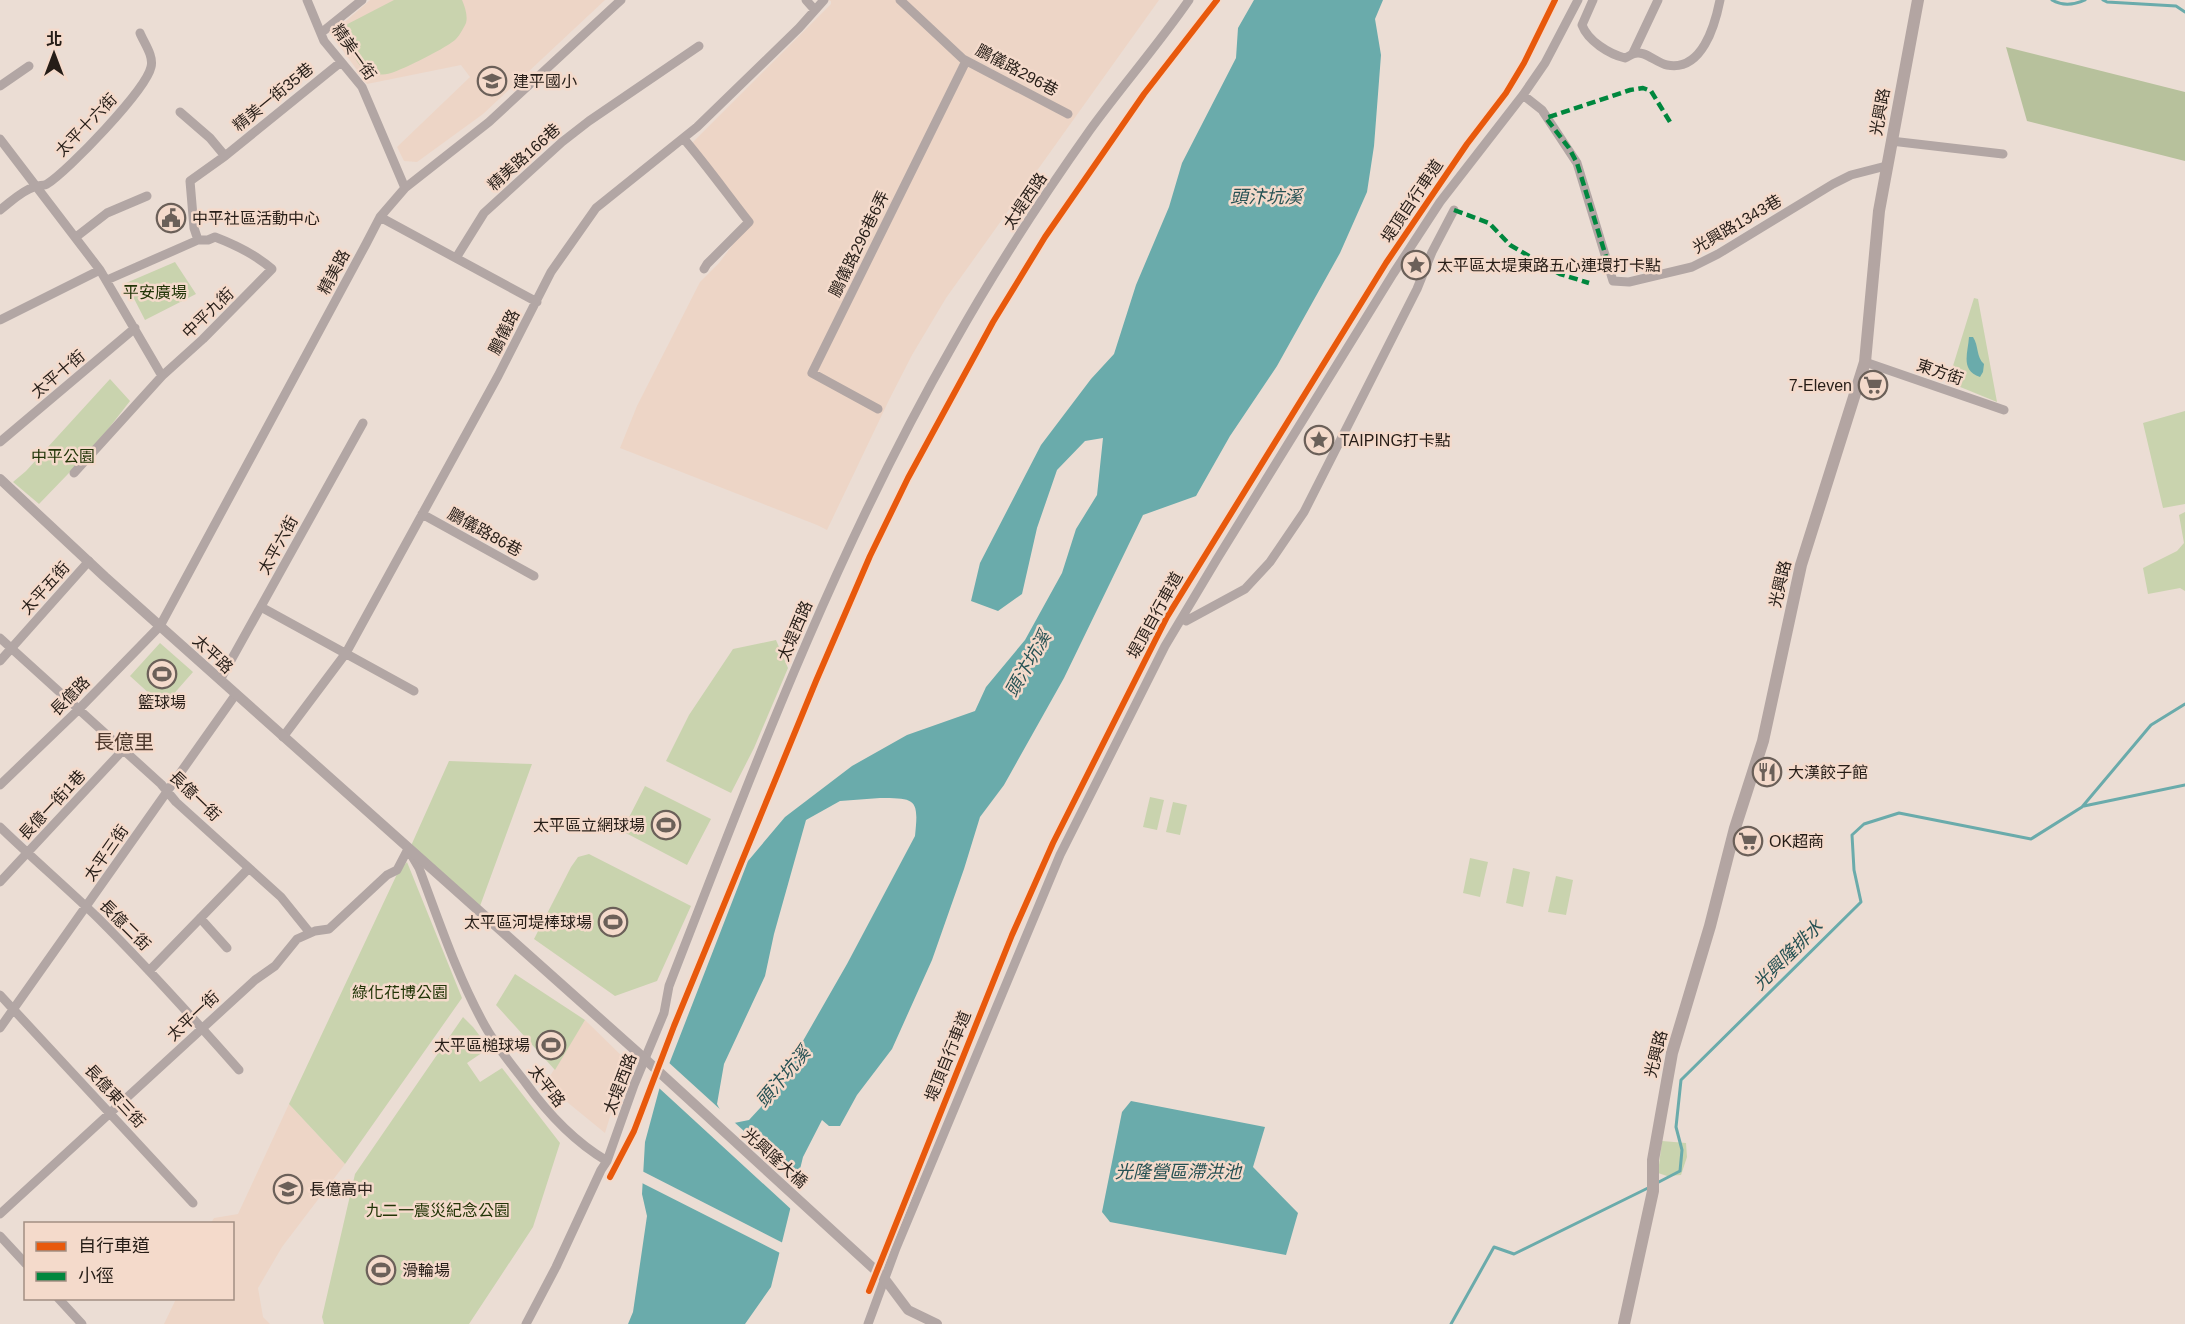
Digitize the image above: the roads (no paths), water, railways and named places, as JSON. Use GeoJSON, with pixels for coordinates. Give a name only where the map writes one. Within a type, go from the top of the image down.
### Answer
{"type":"FeatureCollection","features":[{"type":"Feature","properties":{"kind":"main road","name":"光興路"},"geometry":{"type":"LineString","coordinates":[[1624,1324],[1653,1191],[1655,1149],[1672,1053],[1710,926],[1735,828],[1763,741],[1801,565],[1865,362],[1879,211],[1918,0]]}},
{"type":"Feature","properties":{"kind":"street","name":"精美一街"},"geometry":{"type":"LineString","coordinates":[[307,0],[324,41],[362,87],[405,188]]}},
{"type":"Feature","properties":{"kind":"street"},"geometry":{"type":"LineString","coordinates":[[321,33],[362,0]]}},
{"type":"Feature","properties":{"kind":"street","name":"精美路"},"geometry":{"type":"LineString","coordinates":[[160,626],[380,218],[405,188],[489,122],[621,0]]}},
{"type":"Feature","properties":{"kind":"street"},"geometry":{"type":"LineString","coordinates":[[806,0],[814,9]]}},
{"type":"Feature","properties":{"kind":"street","name":"鵬儀路"},"geometry":{"type":"LineString","coordinates":[[283,737],[346,653],[537,302],[551,272],[596,208],[684,138],[799,28],[824,0]]}},
{"type":"Feature","properties":{"kind":"street","name":"鵬儀路296巷"},"geometry":{"type":"LineString","coordinates":[[900,0],[966,61],[1068,114]]}},
{"type":"Feature","properties":{"kind":"street","name":"太堤西路"},"geometry":{"type":"LineString","coordinates":[[526,1324],[556,1268],[607,1161],[664,1013],[669,986],[708,886],[797,664],[864,513],[915,412],[982,295],[1032,216],[1090,130],[1189,0]]}},
{"type":"Feature","properties":{"kind":"street"},"geometry":{"type":"LineString","coordinates":[[868,1324],[884,1278],[985,1031],[1060,855],[1165,646],[1393,274],[1440,202],[1545,63],[1578,0]]}},
{"type":"Feature","properties":{"kind":"street"},"geometry":{"type":"LineString","coordinates":[[1593,0],[1582,25],[1586,33],[1611,54],[1625,58],[1633,53],[1658,0]]}},
{"type":"Feature","properties":{"kind":"street"},"geometry":{"type":"LineString","coordinates":[[1633,53],[1649,56],[1665,65],[1686,63],[1702,49],[1712,33],[1720,0]]}},
{"type":"Feature","properties":{"kind":"street","name":"太平十六街"},"geometry":{"type":"LineString","coordinates":[[0,210],[24,191],[46,185],[124,109],[146,79],[151,68],[151,57],[140,33]]}},
{"type":"Feature","properties":{"kind":"street","name":"精美路166巷"},"geometry":{"type":"LineString","coordinates":[[456,258],[484,213],[562,142],[699,46]]}},
{"type":"Feature","properties":{"kind":"street","name":"鵬儀路296巷6弄"},"geometry":{"type":"LineString","coordinates":[[878,409],[812,373],[966,61]]}},
{"type":"Feature","properties":{"kind":"street","name":"精美一街35巷"},"geometry":{"type":"LineString","coordinates":[[198,240],[194,228],[190,181],[225,156],[341,62]]}},
{"type":"Feature","properties":{"kind":"street"},"geometry":{"type":"LineString","coordinates":[[0,86],[29,66]]}},
{"type":"Feature","properties":{"kind":"street","name":"光興路1343巷"},"geometry":{"type":"LineString","coordinates":[[1523,95],[1542,110],[1569,148],[1577,164],[1613,280],[1622,283],[1692,267],[1718,254],[1851,174],[1886,166]]}},
{"type":"Feature","properties":{"kind":"street"},"geometry":{"type":"LineString","coordinates":[[180,112],[210,138],[225,156]]}},
{"type":"Feature","properties":{"kind":"street"},"geometry":{"type":"LineString","coordinates":[[684,138],[712,171],[724,191],[749,222],[704,269]]}},
{"type":"Feature","properties":{"kind":"street"},"geometry":{"type":"LineString","coordinates":[[0,139],[107,280],[162,375]]}},
{"type":"Feature","properties":{"kind":"street"},"geometry":{"type":"LineString","coordinates":[[1891,141],[2003,154]]}},
{"type":"Feature","properties":{"kind":"street"},"geometry":{"type":"LineString","coordinates":[[76,237],[107,213],[147,196]]}},
{"type":"Feature","properties":{"kind":"street"},"geometry":{"type":"LineString","coordinates":[[1186,621],[1245,589],[1270,562],[1304,512],[1417,289],[1432,252],[1454,210]]}},
{"type":"Feature","properties":{"kind":"street"},"geometry":{"type":"LineString","coordinates":[[380,218],[537,302]]}},
{"type":"Feature","properties":{"kind":"street","name":"中平九街"},"geometry":{"type":"LineString","coordinates":[[74,473],[162,375],[203,339],[272,270],[264,262],[235,244],[215,237],[198,240]]}},
{"type":"Feature","properties":{"kind":"street"},"geometry":{"type":"LineString","coordinates":[[107,280],[198,240]]}},
{"type":"Feature","properties":{"kind":"street"},"geometry":{"type":"LineString","coordinates":[[0,320],[100,270]]}},
{"type":"Feature","properties":{"kind":"street","name":"太平十街"},"geometry":{"type":"LineString","coordinates":[[0,442],[135,328]]}},
{"type":"Feature","properties":{"kind":"street","name":"東方街"},"geometry":{"type":"LineString","coordinates":[[1865,362],[2004,410]]}},
{"type":"Feature","properties":{"kind":"street","name":"太平六街"},"geometry":{"type":"LineString","coordinates":[[220,680],[363,423]]}},
{"type":"Feature","properties":{"kind":"street","name":"太平路"},"geometry":{"type":"LineString","coordinates":[[0,479],[283,737],[645,1059]]}},
{"type":"Feature","properties":{"kind":"street","name":"鵬儀路86巷"},"geometry":{"type":"LineString","coordinates":[[422,514],[534,576]]}},
{"type":"Feature","properties":{"kind":"street","name":"太平五街"},"geometry":{"type":"LineString","coordinates":[[0,661],[89,561]]}},
{"type":"Feature","properties":{"kind":"street"},"geometry":{"type":"LineString","coordinates":[[261,607],[414,691]]}},
{"type":"Feature","properties":{"kind":"street","name":"長億路"},"geometry":{"type":"LineString","coordinates":[[0,785],[160,626]]}},
{"type":"Feature","properties":{"kind":"street","name":"長億一街"},"geometry":{"type":"LineString","coordinates":[[0,639],[281,897],[310,933]]}},
{"type":"Feature","properties":{"kind":"street","name":"太平三街"},"geometry":{"type":"LineString","coordinates":[[0,1028],[236,694]]}},
{"type":"Feature","properties":{"kind":"street","name":"長億一街1巷"},"geometry":{"type":"LineString","coordinates":[[0,882],[123,750]]}},
{"type":"Feature","properties":{"kind":"street","name":"長億二街"},"geometry":{"type":"LineString","coordinates":[[0,827],[149,971],[239,1070]]}},
{"type":"Feature","properties":{"kind":"street","name":"太平路"},"geometry":{"type":"LineString","coordinates":[[408,849],[419,868],[465,988],[486,1028],[544,1108],[572,1136],[607,1161]]}},
{"type":"Feature","properties":{"kind":"street","name":"太平一街"},"geometry":{"type":"LineString","coordinates":[[0,1214],[255,980],[275,966],[297,939],[310,933],[329,929],[387,875],[397,870],[408,849]]}},
{"type":"Feature","properties":{"kind":"street"},"geometry":{"type":"LineString","coordinates":[[149,971],[249,868]]}},
{"type":"Feature","properties":{"kind":"street"},"geometry":{"type":"LineString","coordinates":[[200,918],[227,948]]}},
{"type":"Feature","properties":{"kind":"street","name":"長億東三街"},"geometry":{"type":"LineString","coordinates":[[0,995],[193,1203]]}},
{"type":"Feature","properties":{"kind":"street","name":"光興隆大橋"},"geometry":{"type":"LineString","coordinates":[[645,1059],[884,1278],[908,1310],[936,1324]]}},
{"type":"Feature","properties":{"kind":"street"},"geometry":{"type":"LineString","coordinates":[[0,1236],[24,1262]]}},
{"type":"Feature","properties":{"kind":"street"},"geometry":{"type":"LineString","coordinates":[[59,1300],[82,1324]]}},
{"type":"Feature","properties":{"kind":"water","name":"頭汴坑溪"},"geometry":{"type":"Polygon","coordinates":[[[1254,0],[1383,0],[1375,19],[1381,55],[1374,146],[1367,192],[1340,253],[1277,366],[1230,436],[1196,496],[1143,515],[1064,678],[1004,785],[980,817],[932,960],[892,1049],[857,1095],[840,1126],[829,1126],[822,1120],[803,1157],[771,1287],[745,1324],[628,1324],[633,1312],[647,1216],[642,1194],[645,1142],[659,1090],[748,861],[785,817],[852,766],[907,735],[975,711],[986,687],[1025,640],[1062,573],[1076,529],[1097,495],[1103,438],[1085,441],[1057,470],[1037,528],[1022,594],[998,611],[971,601],[980,563],[1041,445],[1091,379],[1114,354],[1136,285],[1169,207],[1182,163],[1236,58],[1238,28],[1254,0]],[[880,798],[840,801],[806,820],[774,934],[765,976],[724,1064],[717,1104],[725,1120],[734,1123],[749,1120],[772,1095],[847,964],[915,836],[916,814],[912,803],[908,800],[880,798]]]}},
{"type":"Feature","properties":{"kind":"water"},"geometry":{"type":"Polygon","coordinates":[[[1969,337],[1973,337],[1984,364],[1980,377],[1974,374],[1967,365],[1969,337]]]}},
{"type":"Feature","properties":{"kind":"water","name":"光隆營區滯洪池"},"geometry":{"type":"Polygon","coordinates":[[[1131,1101],[1265,1127],[1253,1167],[1298,1213],[1286,1255],[1110,1222],[1102,1212],[1122,1112],[1131,1101]]]}},
{"type":"Feature","properties":{"kind":"waterway"},"geometry":{"type":"LineString","coordinates":[[2052,0],[2068,4],[2085,0]]}},
{"type":"Feature","properties":{"kind":"waterway"},"geometry":{"type":"LineString","coordinates":[[2103,0],[2176,6],[2185,12]]}},
{"type":"Feature","properties":{"kind":"waterway","name":"光興隆排水"},"geometry":{"type":"LineString","coordinates":[[1655,1184],[1680,1171],[1682,1150],[1676,1127],[1681,1080],[1861,902],[1854,870],[1852,835],[1864,824],[1899,813],[2031,839],[2082,807],[2151,725],[2185,704]]}},
{"type":"Feature","properties":{"kind":"waterway"},"geometry":{"type":"LineString","coordinates":[[2084,806],[2185,785]]}},
{"type":"Feature","properties":{"kind":"waterway","name":"光興隆排水"},"geometry":{"type":"LineString","coordinates":[[1451,1324],[1494,1247],[1514,1254],[1650,1187]]}},
{"type":"Feature","properties":{"kind":"place","name":"建平國小"},"geometry":{"type":"Point","coordinates":[492,81]}},
{"type":"Feature","properties":{"kind":"place","name":"中平社區活動中心"},"geometry":{"type":"Point","coordinates":[171,218]}},
{"type":"Feature","properties":{"kind":"place","name":"太平區太堤東路五心連環打卡點"},"geometry":{"type":"Point","coordinates":[1416,265]}},
{"type":"Feature","properties":{"kind":"place","name":"7-Eleven"},"geometry":{"type":"Point","coordinates":[1873,385]}},
{"type":"Feature","properties":{"kind":"place","name":"TAIPING打卡點"},"geometry":{"type":"Point","coordinates":[1319,440]}},
{"type":"Feature","properties":{"kind":"place","name":"籃球場"},"geometry":{"type":"Point","coordinates":[162,674]}},
{"type":"Feature","properties":{"kind":"place","name":"大漢餃子館"},"geometry":{"type":"Point","coordinates":[1767,772]}},
{"type":"Feature","properties":{"kind":"place","name":"太平區立網球場"},"geometry":{"type":"Point","coordinates":[666,825]}},
{"type":"Feature","properties":{"kind":"place","name":"OK超商"},"geometry":{"type":"Point","coordinates":[1748,841]}},
{"type":"Feature","properties":{"kind":"place","name":"太平區河堤棒球場"},"geometry":{"type":"Point","coordinates":[613,922]}},
{"type":"Feature","properties":{"kind":"place","name":"太平區槌球場"},"geometry":{"type":"Point","coordinates":[551,1045]}},
{"type":"Feature","properties":{"kind":"place","name":"長億高中"},"geometry":{"type":"Point","coordinates":[288,1189]}},
{"type":"Feature","properties":{"kind":"place","name":"滑輪場"},"geometry":{"type":"Point","coordinates":[381,1270]}},
{"type":"Feature","properties":{"kind":"district","name":"長億里"},"geometry":{"type":"Point","coordinates":[124,742]}},
{"type":"Feature","properties":{"kind":"park label","name":"平安廣場"},"geometry":{"type":"Point","coordinates":[155,292]}},
{"type":"Feature","properties":{"kind":"park label","name":"中平公園"},"geometry":{"type":"Point","coordinates":[63,456]}},
{"type":"Feature","properties":{"kind":"park label","name":"綠化花博公園"},"geometry":{"type":"Point","coordinates":[400,992]}},
{"type":"Feature","properties":{"kind":"park label","name":"九二一震災紀念公園"},"geometry":{"type":"Point","coordinates":[438,1210]}}]}
